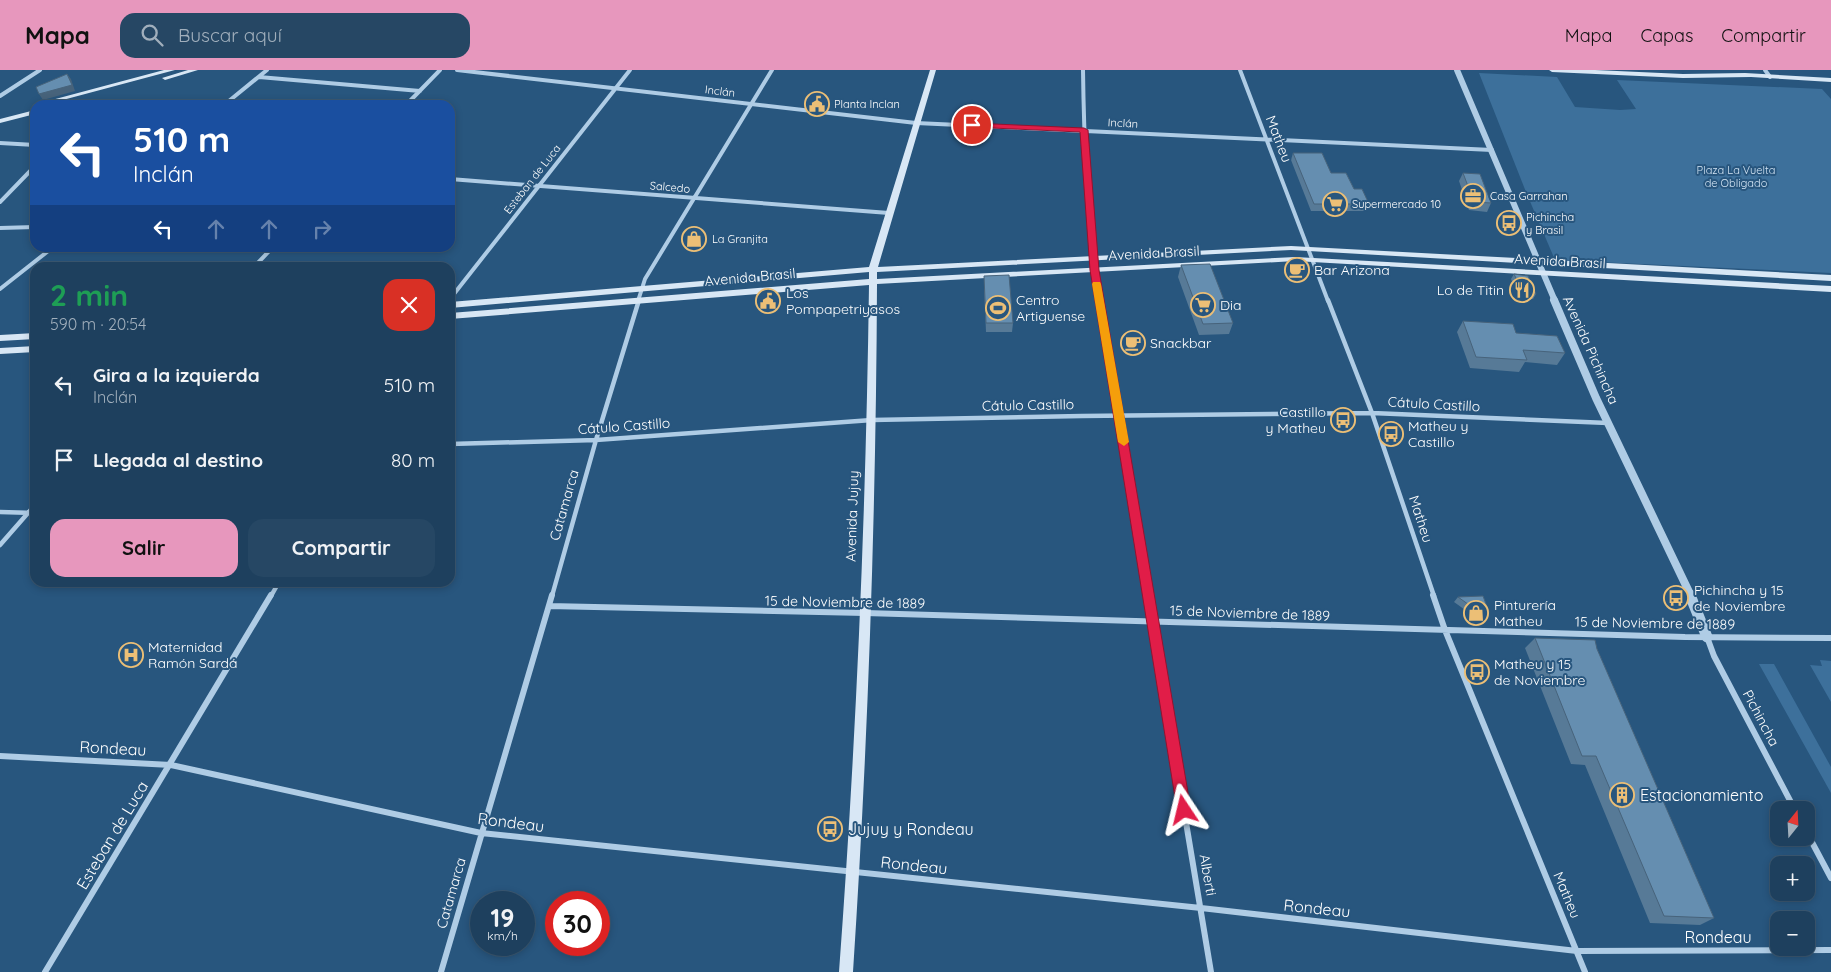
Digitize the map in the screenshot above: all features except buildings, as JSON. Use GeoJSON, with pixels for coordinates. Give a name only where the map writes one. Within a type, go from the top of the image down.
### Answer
{"type":"FeatureCollection","features":[{"type":"Feature","properties":{"kind":"main road"},"geometry":{"type":"LineString","coordinates":[[55,100],[172,70]]}},
{"type":"Feature","properties":{"kind":"main road"},"geometry":{"type":"LineString","coordinates":[[79,100],[195,70]]}},
{"type":"Feature","properties":{"kind":"main road","name":"Avenida Jujuy"},"geometry":{"type":"LineString","coordinates":[[846,972],[853,873],[865,613],[872,420],[873,270],[933,70]]}},
{"type":"Feature","properties":{"kind":"main road"},"geometry":{"type":"LineString","coordinates":[[1552,70],[1831,80]]}},
{"type":"Feature","properties":{"kind":"main road"},"geometry":{"type":"LineString","coordinates":[[1688,70],[1749,76]]}},
{"type":"Feature","properties":{"kind":"main road"},"geometry":{"type":"LineString","coordinates":[[0,114],[30,106]]}},
{"type":"Feature","properties":{"kind":"main road"},"geometry":{"type":"LineString","coordinates":[[0,121],[30,113]]}},
{"type":"Feature","properties":{"kind":"main road","name":"Avenida Brasil"},"geometry":{"type":"LineString","coordinates":[[455,305],[873,270],[1309,248],[1831,278]]}},
{"type":"Feature","properties":{"kind":"main road","name":"Avenida Brasil"},"geometry":{"type":"LineString","coordinates":[[455,316],[872,281],[1312,259],[1543,274],[1831,289]]}},
{"type":"Feature","properties":{"kind":"main road"},"geometry":{"type":"LineString","coordinates":[[0,338],[30,336]]}},
{"type":"Feature","properties":{"kind":"main road"},"geometry":{"type":"LineString","coordinates":[[0,351],[30,349]]}},
{"type":"Feature","properties":{"kind":"street"},"geometry":{"type":"LineString","coordinates":[[0,96],[40,70]]}},
{"type":"Feature","properties":{"kind":"street"},"geometry":{"type":"LineString","coordinates":[[230,100],[267,70]]}},
{"type":"Feature","properties":{"kind":"street"},"geometry":{"type":"LineString","coordinates":[[411,100],[440,70]]}},
{"type":"Feature","properties":{"kind":"street","name":"Inclán"},"geometry":{"type":"LineString","coordinates":[[457,70],[916,123],[1492,150]]}},
{"type":"Feature","properties":{"kind":"street","name":"Esteban de Luca"},"geometry":{"type":"LineString","coordinates":[[455,293],[630,70]]}},
{"type":"Feature","properties":{"kind":"street","name":"Catamarca"},"geometry":{"type":"LineString","coordinates":[[441,972],[642,289],[694,198],[772,70]]}},
{"type":"Feature","properties":{"kind":"street","name":"Alberti"},"geometry":{"type":"LineString","coordinates":[[1083,70],[1084,130],[1094,270],[1211,972]]}},
{"type":"Feature","properties":{"kind":"street","name":"Matheu"},"geometry":{"type":"LineString","coordinates":[[1240,70],[1372,413],[1445,630],[1585,972]]}},
{"type":"Feature","properties":{"kind":"street","name":"Avenida Pichincha"},"geometry":{"type":"LineString","coordinates":[[1457,70],[1492,150],[1537,262],[1608,423],[1692,599],[1707,637]]}},
{"type":"Feature","properties":{"kind":"street"},"geometry":{"type":"LineString","coordinates":[[1765,70],[1770,77]]}},
{"type":"Feature","properties":{"kind":"street"},"geometry":{"type":"LineString","coordinates":[[259,76],[420,90]]}},
{"type":"Feature","properties":{"kind":"street"},"geometry":{"type":"LineString","coordinates":[[0,143],[30,145]]}},
{"type":"Feature","properties":{"kind":"street"},"geometry":{"type":"LineString","coordinates":[[0,202],[30,171]]}},
{"type":"Feature","properties":{"kind":"street","name":"Salcedo"},"geometry":{"type":"LineString","coordinates":[[455,178],[889,213]]}},
{"type":"Feature","properties":{"kind":"street"},"geometry":{"type":"LineString","coordinates":[[0,228],[30,227]]}},
{"type":"Feature","properties":{"kind":"street"},"geometry":{"type":"LineString","coordinates":[[34,262],[47,252]]}},
{"type":"Feature","properties":{"kind":"street"},"geometry":{"type":"LineString","coordinates":[[259,262],[268,252]]}},
{"type":"Feature","properties":{"kind":"street"},"geometry":{"type":"LineString","coordinates":[[0,289],[30,265]]}},
{"type":"Feature","properties":{"kind":"street","name":"Cátulo Castillo"},"geometry":{"type":"LineString","coordinates":[[455,444],[596,440],[872,420],[1119,415],[1372,413],[1608,423]]}},
{"type":"Feature","properties":{"kind":"street"},"geometry":{"type":"LineString","coordinates":[[0,545],[30,511]]}},
{"type":"Feature","properties":{"kind":"street"},"geometry":{"type":"LineString","coordinates":[[0,512],[28,514]]}},
{"type":"Feature","properties":{"kind":"street","name":"Esteban de Luca"},"geometry":{"type":"LineString","coordinates":[[45,972],[171,765],[276,587]]}},
{"type":"Feature","properties":{"kind":"street","name":"15 de Noviembre de 1889"},"geometry":{"type":"LineString","coordinates":[[549,606],[1707,637],[1831,638]]}},
{"type":"Feature","properties":{"kind":"street","name":"Pichincha"},"geometry":{"type":"LineString","coordinates":[[1707,637],[1714,656],[1790,801]]}},
{"type":"Feature","properties":{"kind":"street","name":"Rondeau"},"geometry":{"type":"LineString","coordinates":[[0,756],[171,765],[481,833],[1201,908],[1577,950],[1831,950]]}},
{"type":"Feature","properties":{"kind":"street"},"geometry":{"type":"LineString","coordinates":[[1814,846],[1831,878]]}},
{"type":"Feature","properties":{"kind":"green space","name":"Plaza La Vuelta de Obligado"},"geometry":{"type":"Polygon","coordinates":[[[1479,73],[1557,77],[1575,107],[1620,110],[1636,109],[1617,80],[1822,89],[1831,99],[1831,273],[1555,260],[1479,73]]]}},
{"type":"Feature","properties":{"kind":"green space"},"geometry":{"type":"Polygon","coordinates":[[[1820,660],[1831,661],[1831,702],[1810,665],[1822,666],[1820,660]]]}},
{"type":"Feature","properties":{"kind":"green space"},"geometry":{"type":"Polygon","coordinates":[[[1759,664],[1774,664],[1831,767],[1831,793],[1759,664]]]}},
{"type":"Feature","properties":{"kind":"slow traffic"},"geometry":{"type":"LineString","coordinates":[[1097,284],[1124,442]]}},
{"type":"Feature","properties":{"kind":"place","name":"Planta Inclan"},"geometry":{"type":"Point","coordinates":[817,104]}},
{"type":"Feature","properties":{"kind":"place","name":"Casa Garrahan"},"geometry":{"type":"Point","coordinates":[1473,196]}},
{"type":"Feature","properties":{"kind":"place","name":"Supermercado 10"},"geometry":{"type":"Point","coordinates":[1335,204]}},
{"type":"Feature","properties":{"kind":"place","name":"Pichincha y Brasil"},"geometry":{"type":"Point","coordinates":[1509,223]}},
{"type":"Feature","properties":{"kind":"place","name":"La Granjita"},"geometry":{"type":"Point","coordinates":[694,239]}},
{"type":"Feature","properties":{"kind":"place","name":"Bar Arizona"},"geometry":{"type":"Point","coordinates":[1297,270]}},
{"type":"Feature","properties":{"kind":"place","name":"Lo de Titin"},"geometry":{"type":"Point","coordinates":[1522,290]}},
{"type":"Feature","properties":{"kind":"place","name":"Los Pompapetriyasos"},"geometry":{"type":"Point","coordinates":[768,301]}},
{"type":"Feature","properties":{"kind":"place","name":"Dia"},"geometry":{"type":"Point","coordinates":[1203,305]}},
{"type":"Feature","properties":{"kind":"place","name":"Centro Artiguense"},"geometry":{"type":"Point","coordinates":[998,308]}},
{"type":"Feature","properties":{"kind":"place","name":"Snackbar"},"geometry":{"type":"Point","coordinates":[1133,343]}},
{"type":"Feature","properties":{"kind":"place","name":"Castillo y Matheu"},"geometry":{"type":"Point","coordinates":[1343,420]}},
{"type":"Feature","properties":{"kind":"place","name":"Matheu y Castillo"},"geometry":{"type":"Point","coordinates":[1391,434]}},
{"type":"Feature","properties":{"kind":"place","name":"Pichincha y 15 de Noviembre"},"geometry":{"type":"Point","coordinates":[1676,598]}},
{"type":"Feature","properties":{"kind":"place","name":"Pinturería Matheu"},"geometry":{"type":"Point","coordinates":[1476,613]}},
{"type":"Feature","properties":{"kind":"place","name":"Maternidad Ramón Sardá"},"geometry":{"type":"Point","coordinates":[131,655]}},
{"type":"Feature","properties":{"kind":"place","name":"Matheu y 15 de Noviembre"},"geometry":{"type":"Point","coordinates":[1477,672]}},
{"type":"Feature","properties":{"kind":"place","name":"Estacionamiento"},"geometry":{"type":"Point","coordinates":[1622,795]}},
{"type":"Feature","properties":{"kind":"place","name":"Jujuy y Rondeau"},"geometry":{"type":"Point","coordinates":[830,829]}},
{"type":"Feature","properties":{"kind":"route"},"geometry":{"type":"LineString","coordinates":[[972,125],[1084,130],[1094,270],[1184,810]]}}]}
